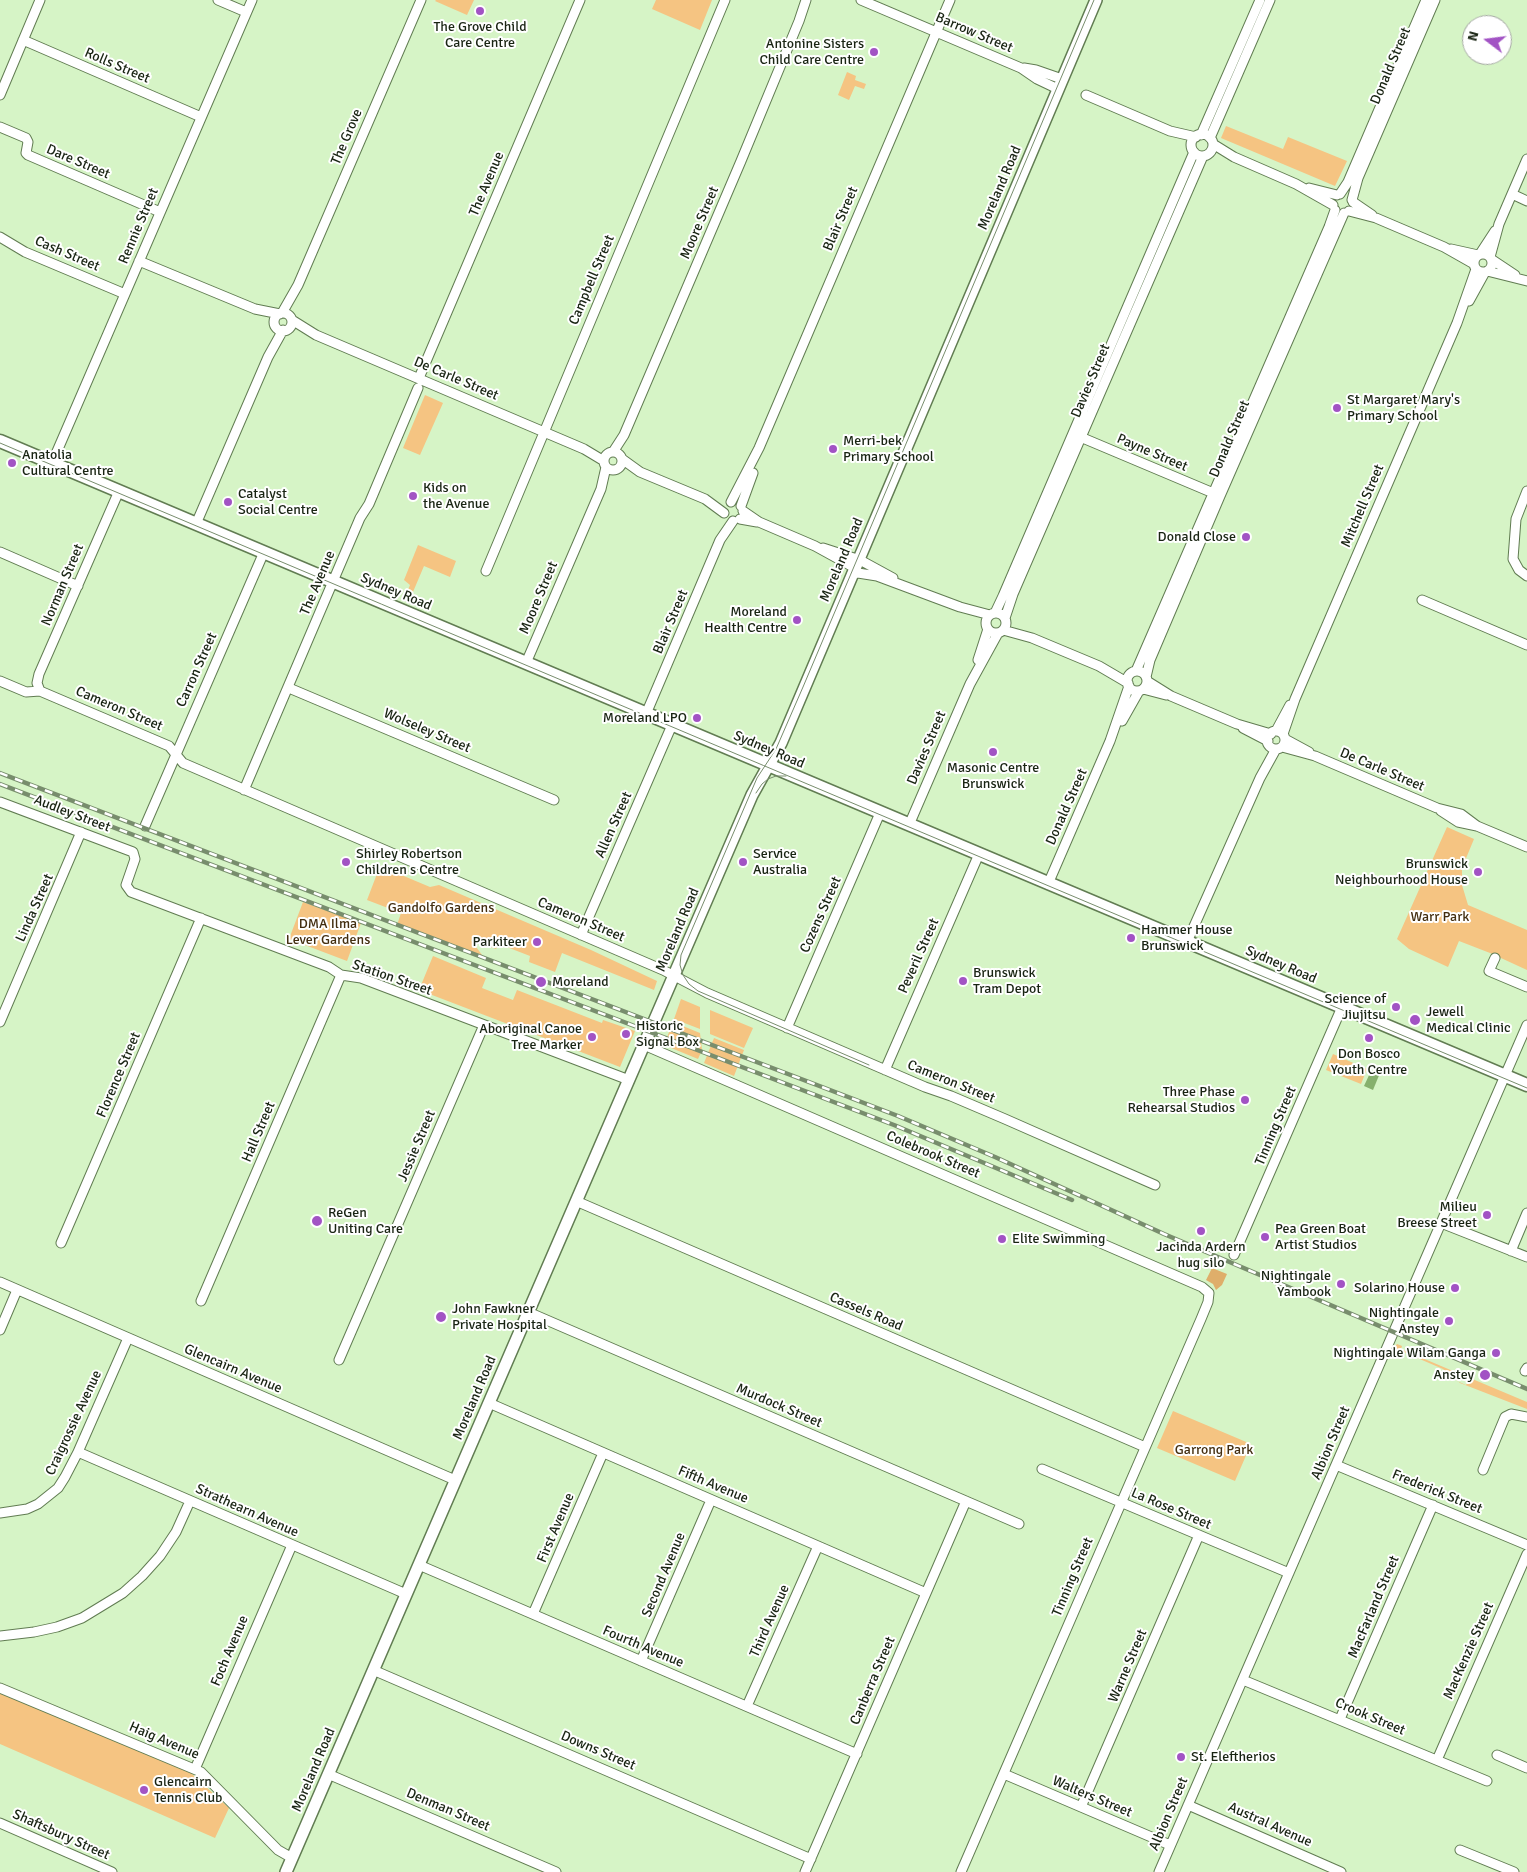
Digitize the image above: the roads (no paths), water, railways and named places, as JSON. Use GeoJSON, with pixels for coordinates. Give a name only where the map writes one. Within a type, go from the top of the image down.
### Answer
{"type":"FeatureCollection","features":[{"type":"Feature","properties":{"kind":"highway","name":"Sydney Road"},"geometry":{"type":"LineString","coordinates":[[0,441],[1527,1085]]}},
{"type":"Feature","properties":{"kind":"main road","name":"Moreland Road"},"geometry":{"type":"LineString","coordinates":[[286,1872],[752,795],[781,743],[1096,0]]}},
{"type":"Feature","properties":{"kind":"street"},"geometry":{"type":"LineString","coordinates":[[0,95],[40,0]]}},
{"type":"Feature","properties":{"kind":"street"},"geometry":{"type":"LineString","coordinates":[[218,0],[246,12]]}},
{"type":"Feature","properties":{"kind":"street","name":"Rennie Street"},"geometry":{"type":"LineString","coordinates":[[52,463],[252,0]]}},
{"type":"Feature","properties":{"kind":"street","name":"The Grove"},"geometry":{"type":"LineString","coordinates":[[286,316],[421,0]]}},
{"type":"Feature","properties":{"kind":"street","name":"The Avenue"},"geometry":{"type":"LineString","coordinates":[[244,790],[419,383],[580,0]]}},
{"type":"Feature","properties":{"kind":"street","name":"Campbell Street"},"geometry":{"type":"LineString","coordinates":[[486,571],[725,0]]}},
{"type":"Feature","properties":{"kind":"street","name":"Moore Street"},"geometry":{"type":"LineString","coordinates":[[800,21],[806,0]]}},
{"type":"Feature","properties":{"kind":"street","name":"Moore Street"},"geometry":{"type":"LineString","coordinates":[[526,663],[800,21],[811,0]]}},
{"type":"Feature","properties":{"kind":"street","name":"Barrow Street"},"geometry":{"type":"LineString","coordinates":[[861,0],[1021,68],[1037,79],[1060,84]]}},
{"type":"Feature","properties":{"kind":"street","name":"Blair Street"},"geometry":{"type":"LineString","coordinates":[[646,714],[720,540],[725,507],[730,503],[759,448],[950,0]]}},
{"type":"Feature","properties":{"kind":"street"},"geometry":{"type":"LineString","coordinates":[[1205,138],[1260,0]]}},
{"type":"Feature","properties":{"kind":"street"},"geometry":{"type":"LineString","coordinates":[[1205,138],[1255,36],[1270,0]]}},
{"type":"Feature","properties":{"kind":"street","name":"Donald Street"},"geometry":{"type":"LineString","coordinates":[[1339,194],[1348,182],[1426,0]]}},
{"type":"Feature","properties":{"kind":"street","name":"Donald Street"},"geometry":{"type":"LineString","coordinates":[[1352,201],[1358,178],[1435,0]]}},
{"type":"Feature","properties":{"kind":"street"},"geometry":{"type":"LineString","coordinates":[[1246,32],[1255,36]]}},
{"type":"Feature","properties":{"kind":"street","name":"Rolls Street"},"geometry":{"type":"LineString","coordinates":[[23,40],[201,117]]}},
{"type":"Feature","properties":{"kind":"street"},"geometry":{"type":"LineString","coordinates":[[1086,95],[1170,131],[1205,138],[1234,157],[1296,184],[1334,208],[1376,218],[1480,264],[1523,279]]}},
{"type":"Feature","properties":{"kind":"street","name":"Dare Street"},"geometry":{"type":"LineString","coordinates":[[0,127],[26,138],[28,142],[26,153],[28,156],[160,212]]}},
{"type":"Feature","properties":{"kind":"street"},"geometry":{"type":"LineString","coordinates":[[1170,131],[1193,149],[1196,154],[1234,157]]}},
{"type":"Feature","properties":{"kind":"street","name":"Davies Street"},"geometry":{"type":"LineString","coordinates":[[909,825],[971,681],[990,620],[1007,588],[1077,436],[1206,155],[1212,150],[1205,138],[1193,149],[1077,436],[1017,585],[1006,619],[971,681]]}},
{"type":"Feature","properties":{"kind":"street","name":"Mitchell Street"},"geometry":{"type":"LineString","coordinates":[[1187,942],[1295,699],[1480,264],[1527,159]]}},
{"type":"Feature","properties":{"kind":"street"},"geometry":{"type":"LineString","coordinates":[[1296,184],[1346,194],[1352,201],[1376,218]]}},
{"type":"Feature","properties":{"kind":"street"},"geometry":{"type":"LineString","coordinates":[[1334,208],[1333,200],[1339,194]]}},
{"type":"Feature","properties":{"kind":"street"},"geometry":{"type":"LineString","coordinates":[[1512,194],[1527,201]]}},
{"type":"Feature","properties":{"kind":"street"},"geometry":{"type":"LineString","coordinates":[[1346,212],[1352,207],[1352,201]]}},
{"type":"Feature","properties":{"kind":"street","name":"Donald Street"},"geometry":{"type":"LineString","coordinates":[[1110,741],[1144,684],[1150,660],[1217,495],[1278,354],[1329,227],[1334,208]]}},
{"type":"Feature","properties":{"kind":"street","name":"Donald Street"},"geometry":{"type":"LineString","coordinates":[[1278,354],[1346,212]]}},
{"type":"Feature","properties":{"kind":"street","name":"Mitchell Street"},"geometry":{"type":"LineString","coordinates":[[1480,264],[1492,264],[1491,258],[1499,224]]}},
{"type":"Feature","properties":{"kind":"street","name":"Cash Street"},"geometry":{"type":"LineString","coordinates":[[0,237],[25,252],[125,294]]}},
{"type":"Feature","properties":{"kind":"street"},"geometry":{"type":"LineString","coordinates":[[1480,264],[1486,254],[1523,279]]}},
{"type":"Feature","properties":{"kind":"street","name":"De Carle Street"},"geometry":{"type":"LineString","coordinates":[[139,261],[255,309],[286,316],[316,335],[419,383],[543,431],[705,499],[730,503],[737,502],[739,514],[728,519],[725,514],[705,499]]}},
{"type":"Feature","properties":{"kind":"street","name":"De Carle Street"},"geometry":{"type":"LineString","coordinates":[[255,309],[280,327],[316,335]]}},
{"type":"Feature","properties":{"kind":"street"},"geometry":{"type":"LineString","coordinates":[[196,524],[280,327],[276,317],[286,316],[291,325],[280,327]]}},
{"type":"Feature","properties":{"kind":"street","name":"Payne Street"},"geometry":{"type":"LineString","coordinates":[[1077,436],[1217,495]]}},
{"type":"Feature","properties":{"kind":"street","name":"Blair Street"},"geometry":{"type":"LineString","coordinates":[[720,540],[739,514],[759,448]]}},
{"type":"Feature","properties":{"kind":"street","name":"Norman Street"},"geometry":{"type":"LineString","coordinates":[[40,690],[37,684],[40,674],[119,491]]}},
{"type":"Feature","properties":{"kind":"street"},"geometry":{"type":"LineString","coordinates":[[1527,491],[1516,519],[1513,558],[1518,570],[1527,576]]}},
{"type":"Feature","properties":{"kind":"street","name":"Donald Street"},"geometry":{"type":"LineString","coordinates":[[1048,884],[1110,741],[1131,679],[1217,495]]}},
{"type":"Feature","properties":{"kind":"street"},"geometry":{"type":"LineString","coordinates":[[739,514],[815,546],[855,568],[880,570],[908,586]]}},
{"type":"Feature","properties":{"kind":"street"},"geometry":{"type":"LineString","coordinates":[[0,552],[78,586]]}},
{"type":"Feature","properties":{"kind":"street","name":"Carron Street"},"geometry":{"type":"LineString","coordinates":[[145,826],[264,552]]}},
{"type":"Feature","properties":{"kind":"street"},"geometry":{"type":"LineString","coordinates":[[855,568],[858,573],[877,576],[908,586],[990,620]]}},
{"type":"Feature","properties":{"kind":"street"},"geometry":{"type":"LineString","coordinates":[[1422,600],[1527,645]]}},
{"type":"Feature","properties":{"kind":"street"},"geometry":{"type":"LineString","coordinates":[[990,620],[1001,614],[1032,638]]}},
{"type":"Feature","properties":{"kind":"street"},"geometry":{"type":"LineString","coordinates":[[990,620],[993,632],[1000,631],[1032,638],[1131,679]]}},
{"type":"Feature","properties":{"kind":"street"},"geometry":{"type":"LineString","coordinates":[[1142,672],[1144,684],[1133,690],[1131,679],[1142,672]]}},
{"type":"Feature","properties":{"kind":"street","name":"Cameron Street"},"geometry":{"type":"LineString","coordinates":[[0,681],[26,692],[40,690],[169,746],[183,762],[244,790],[674,975],[703,991],[787,1028],[1005,1119],[1155,1185]]}},
{"type":"Feature","properties":{"kind":"street","name":"De Carle Street"},"geometry":{"type":"LineString","coordinates":[[1144,684],[1437,808],[1461,814],[1477,826],[1527,847]]}},
{"type":"Feature","properties":{"kind":"street","name":"Wolseley Street"},"geometry":{"type":"LineString","coordinates":[[289,688],[554,800]]}},
{"type":"Feature","properties":{"kind":"street","name":"Allen Street"},"geometry":{"type":"LineString","coordinates":[[581,935],[672,725]]}},
{"type":"Feature","properties":{"kind":"street","name":"Audley Street"},"geometry":{"type":"LineString","coordinates":[[0,802],[134,853]]}},
{"type":"Feature","properties":{"kind":"street","name":"Cozens Street"},"geometry":{"type":"LineString","coordinates":[[787,1028],[880,813]]}},
{"type":"Feature","properties":{"kind":"street","name":"Linda Street"},"geometry":{"type":"LineString","coordinates":[[0,1022],[82,832]]}},
{"type":"Feature","properties":{"kind":"street","name":"Station Street"},"geometry":{"type":"LineString","coordinates":[[134,853],[135,859],[126,885],[128,890],[329,967],[341,975],[361,978],[629,1080]]}},
{"type":"Feature","properties":{"kind":"street","name":"Peveril Street"},"geometry":{"type":"LineString","coordinates":[[885,1070],[979,854]]}},
{"type":"Feature","properties":{"kind":"street","name":"Florence Street"},"geometry":{"type":"LineString","coordinates":[[62,1243],[201,918]]}},
{"type":"Feature","properties":{"kind":"street"},"geometry":{"type":"LineString","coordinates":[[1495,958],[1489,971],[1527,987]]}},
{"type":"Feature","properties":{"kind":"street","name":"Hall Street"},"geometry":{"type":"LineString","coordinates":[[201,1301],[341,975]]}},
{"type":"Feature","properties":{"kind":"street","name":"Tinning Street"},"geometry":{"type":"LineString","coordinates":[[1234,1255],[1342,1007]]}},
{"type":"Feature","properties":{"kind":"street","name":"Jessie Street"},"geometry":{"type":"LineString","coordinates":[[339,1360],[484,1025]]}},
{"type":"Feature","properties":{"kind":"street","name":"Albion Street"},"geometry":{"type":"LineString","coordinates":[[1159,1872],[1527,1025]]}},
{"type":"Feature","properties":{"kind":"street","name":"Colebrook Street"},"geometry":{"type":"LineString","coordinates":[[644,1045],[1194,1283],[1209,1293]]}},
{"type":"Feature","properties":{"kind":"street","name":"Cassels Road"},"geometry":{"type":"LineString","coordinates":[[576,1201],[1145,1448]]}},
{"type":"Feature","properties":{"kind":"street"},"geometry":{"type":"LineString","coordinates":[[1511,1250],[1527,1213]]}},
{"type":"Feature","properties":{"kind":"street"},"geometry":{"type":"LineString","coordinates":[[1441,1223],[1500,1248],[1511,1250],[1527,1257]]}},
{"type":"Feature","properties":{"kind":"street","name":"Glencairn Avenue"},"geometry":{"type":"LineString","coordinates":[[0,1282],[455,1480]]}},
{"type":"Feature","properties":{"kind":"street"},"geometry":{"type":"LineString","coordinates":[[0,1330],[17,1290]]}},
{"type":"Feature","properties":{"kind":"street","name":"Tinning Street"},"geometry":{"type":"LineString","coordinates":[[960,1872],[1208,1302],[1209,1293]]}},
{"type":"Feature","properties":{"kind":"street","name":"Murdock Street"},"geometry":{"type":"LineString","coordinates":[[528,1312],[1019,1524]]}},
{"type":"Feature","properties":{"kind":"street","name":"Craigrossie Avenue"},"geometry":{"type":"LineString","coordinates":[[0,1513],[26,1509],[48,1497],[65,1478],[128,1338]]}},
{"type":"Feature","properties":{"kind":"street","name":"Fifth Avenue"},"geometry":{"type":"LineString","coordinates":[[489,1403],[926,1593]]}},
{"type":"Feature","properties":{"kind":"street"},"geometry":{"type":"LineString","coordinates":[[1484,1470],[1505,1418],[1511,1414],[1527,1417]]}},
{"type":"Feature","properties":{"kind":"street","name":"Strathearn Avenue"},"geometry":{"type":"LineString","coordinates":[[78,1452],[406,1594]]}},
{"type":"Feature","properties":{"kind":"street","name":"First Avenue"},"geometry":{"type":"LineString","coordinates":[[533,1614],[603,1453]]}},
{"type":"Feature","properties":{"kind":"street","name":"Frederick Street"},"geometry":{"type":"LineString","coordinates":[[1336,1465],[1527,1545]]}},
{"type":"Feature","properties":{"kind":"street","name":"La Rose Street"},"geometry":{"type":"LineString","coordinates":[[1042,1470],[1289,1573]]}},
{"type":"Feature","properties":{"kind":"street","name":"Second Avenue"},"geometry":{"type":"LineString","coordinates":[[641,1661],[711,1500]]}},
{"type":"Feature","properties":{"kind":"street"},"geometry":{"type":"LineString","coordinates":[[0,1636],[16,1635],[57,1627],[82,1618],[123,1593],[160,1556],[176,1532],[190,1501]]}},
{"type":"Feature","properties":{"kind":"street","name":"Canberra Street"},"geometry":{"type":"LineString","coordinates":[[805,1872],[966,1501]]}},
{"type":"Feature","properties":{"kind":"street","name":"MacFarland Street"},"geometry":{"type":"LineString","coordinates":[[1340,1719],[1433,1505]]}},
{"type":"Feature","properties":{"kind":"street","name":"Warne Street"},"geometry":{"type":"LineString","coordinates":[[1081,1807],[1199,1536]]}},
{"type":"Feature","properties":{"kind":"street","name":"Foch Avenue"},"geometry":{"type":"LineString","coordinates":[[195,1769],[292,1545]]}},
{"type":"Feature","properties":{"kind":"street","name":"Third Avenue"},"geometry":{"type":"LineString","coordinates":[[747,1706],[818,1546]]}},
{"type":"Feature","properties":{"kind":"street","name":"MacKenzie Street"},"geometry":{"type":"LineString","coordinates":[[1437,1760],[1527,1554]]}},
{"type":"Feature","properties":{"kind":"street","name":"Fourth Avenue"},"geometry":{"type":"LineString","coordinates":[[419,1565],[857,1754]]}},
{"type":"Feature","properties":{"kind":"street","name":"Downs Street"},"geometry":{"type":"LineString","coordinates":[[373,1670],[811,1859]]}},
{"type":"Feature","properties":{"kind":"street","name":"Crook Street"},"geometry":{"type":"LineString","coordinates":[[1242,1680],[1487,1781]]}},
{"type":"Feature","properties":{"kind":"street","name":"Haig Avenue"},"geometry":{"type":"LineString","coordinates":[[0,1688],[206,1775],[278,1850],[292,1858]]}},
{"type":"Feature","properties":{"kind":"street"},"geometry":{"type":"LineString","coordinates":[[1497,1755],[1527,1768]]}},
{"type":"Feature","properties":{"kind":"street","name":"Denman Street"},"geometry":{"type":"LineString","coordinates":[[328,1774],[556,1872]]}},
{"type":"Feature","properties":{"kind":"street","name":"Walters Street"},"geometry":{"type":"LineString","coordinates":[[1004,1774],[1170,1846]]}},
{"type":"Feature","properties":{"kind":"street","name":"Austral Avenue"},"geometry":{"type":"LineString","coordinates":[[1188,1805],[1341,1872]]}},
{"type":"Feature","properties":{"kind":"street"},"geometry":{"type":"LineString","coordinates":[[0,1834],[2,1824]]}},
{"type":"Feature","properties":{"kind":"street","name":"Shaftsbury Street"},"geometry":{"type":"LineString","coordinates":[[2,1824],[112,1872]]}},
{"type":"Feature","properties":{"kind":"street"},"geometry":{"type":"LineString","coordinates":[[1460,1850],[1514,1872]]}},
{"type":"Feature","properties":{"kind":"tram line"},"geometry":{"type":"LineString","coordinates":[[869,1065],[698,991],[689,984],[683,975],[680,965],[681,955],[757,778],[776,749],[803,687],[1094,0]]}},
{"type":"Feature","properties":{"kind":"tram line"},"geometry":{"type":"LineString","coordinates":[[0,443],[1527,1088]]}},
{"type":"Feature","properties":{"kind":"tram line"},"geometry":{"type":"LineString","coordinates":[[756,793],[768,779],[776,776],[786,776]]}},
{"type":"Feature","properties":{"kind":"railway"},"geometry":{"type":"LineString","coordinates":[[0,773],[898,1116],[995,1157],[1164,1234],[1527,1389]]}},
{"type":"Feature","properties":{"kind":"railway"},"geometry":{"type":"LineString","coordinates":[[0,784],[894,1125],[1072,1200]]}},
{"type":"Feature","properties":{"kind":"place","name":"The Grove Child Care Centre"},"geometry":{"type":"Point","coordinates":[480,11]}},
{"type":"Feature","properties":{"kind":"place","name":"Antonine Sisters Child Care Centre"},"geometry":{"type":"Point","coordinates":[874,52]}},
{"type":"Feature","properties":{"kind":"place","name":"St Margaret Mary's Primary School"},"geometry":{"type":"Point","coordinates":[1337,408]}},
{"type":"Feature","properties":{"kind":"place","name":"Merri-bek Primary School"},"geometry":{"type":"Point","coordinates":[833,449]}},
{"type":"Feature","properties":{"kind":"place","name":"Anatolia Cultural Centre"},"geometry":{"type":"Point","coordinates":[12,463]}},
{"type":"Feature","properties":{"kind":"place","name":"Kids on the Avenue"},"geometry":{"type":"Point","coordinates":[413,496]}},
{"type":"Feature","properties":{"kind":"place","name":"Catalyst Social Centre"},"geometry":{"type":"Point","coordinates":[228,502]}},
{"type":"Feature","properties":{"kind":"place","name":"Donald Close"},"geometry":{"type":"Point","coordinates":[1246,537]}},
{"type":"Feature","properties":{"kind":"place","name":"Moreland Health Centre"},"geometry":{"type":"Point","coordinates":[797,620]}},
{"type":"Feature","properties":{"kind":"place","name":"Moreland LPO"},"geometry":{"type":"Point","coordinates":[697,718]}},
{"type":"Feature","properties":{"kind":"place","name":"Masonic Centre Brunswick"},"geometry":{"type":"Point","coordinates":[993,752]}},
{"type":"Feature","properties":{"kind":"place","name":"Shirley Robertson Children s Centre"},"geometry":{"type":"Point","coordinates":[346,862]}},
{"type":"Feature","properties":{"kind":"place","name":"Service Australia"},"geometry":{"type":"Point","coordinates":[743,862]}},
{"type":"Feature","properties":{"kind":"place","name":"Brunswick Neighbourhood House"},"geometry":{"type":"Point","coordinates":[1478,872]}},
{"type":"Feature","properties":{"kind":"place","name":"Hammer House Brunswick"},"geometry":{"type":"Point","coordinates":[1131,938]}},
{"type":"Feature","properties":{"kind":"place","name":"Parkiteer"},"geometry":{"type":"Point","coordinates":[537,942]}},
{"type":"Feature","properties":{"kind":"place","name":"Brunswick Tram Depot"},"geometry":{"type":"Point","coordinates":[963,981]}},
{"type":"Feature","properties":{"kind":"place","name":"Moreland"},"geometry":{"type":"Point","coordinates":[541,982]}},
{"type":"Feature","properties":{"kind":"place","name":"Science of Jiujitsu"},"geometry":{"type":"Point","coordinates":[1396,1007]}},
{"type":"Feature","properties":{"kind":"place","name":"Jewell Medical Clinic"},"geometry":{"type":"Point","coordinates":[1415,1020]}},
{"type":"Feature","properties":{"kind":"place","name":"Historic Signal Box"},"geometry":{"type":"Point","coordinates":[626,1034]}},
{"type":"Feature","properties":{"kind":"place","name":"Aboriginal Canoe Tree Marker"},"geometry":{"type":"Point","coordinates":[592,1037]}},
{"type":"Feature","properties":{"kind":"place","name":"Don Bosco Youth Centre"},"geometry":{"type":"Point","coordinates":[1369,1038]}},
{"type":"Feature","properties":{"kind":"place","name":"Three Phase Rehearsal Studios"},"geometry":{"type":"Point","coordinates":[1245,1100]}},
{"type":"Feature","properties":{"kind":"place","name":"Milieu Breese Street"},"geometry":{"type":"Point","coordinates":[1487,1215]}},
{"type":"Feature","properties":{"kind":"place","name":"ReGen Uniting Care"},"geometry":{"type":"Point","coordinates":[317,1221]}},
{"type":"Feature","properties":{"kind":"place","name":"Jacinda Ardern hug silo"},"geometry":{"type":"Point","coordinates":[1201,1231]}},
{"type":"Feature","properties":{"kind":"place","name":"Pea Green Boat Artist Studios"},"geometry":{"type":"Point","coordinates":[1265,1237]}},
{"type":"Feature","properties":{"kind":"place","name":"Elite Swimming"},"geometry":{"type":"Point","coordinates":[1002,1239]}},
{"type":"Feature","properties":{"kind":"place","name":"Nightingale Yambook"},"geometry":{"type":"Point","coordinates":[1341,1284]}},
{"type":"Feature","properties":{"kind":"place","name":"Solarino House"},"geometry":{"type":"Point","coordinates":[1455,1288]}},
{"type":"Feature","properties":{"kind":"place","name":"John Fawkner Private Hospital"},"geometry":{"type":"Point","coordinates":[441,1317]}},
{"type":"Feature","properties":{"kind":"place","name":"Nightingale Anstey"},"geometry":{"type":"Point","coordinates":[1449,1321]}},
{"type":"Feature","properties":{"kind":"place","name":"Nightingale Wilam Ganga"},"geometry":{"type":"Point","coordinates":[1496,1353]}},
{"type":"Feature","properties":{"kind":"place","name":"Anstey"},"geometry":{"type":"Point","coordinates":[1485,1375]}},
{"type":"Feature","properties":{"kind":"place","name":"St. Eleftherios"},"geometry":{"type":"Point","coordinates":[1181,1757]}},
{"type":"Feature","properties":{"kind":"place","name":"Glencairn Tennis Club"},"geometry":{"type":"Point","coordinates":[144,1790]}},
{"type":"Feature","properties":{"kind":"park label","name":"Gandolfo Gardens"},"geometry":{"type":"Point","coordinates":[441,908]}},
{"type":"Feature","properties":{"kind":"park label","name":"Warr Park"},"geometry":{"type":"Point","coordinates":[1440,917]}},
{"type":"Feature","properties":{"kind":"park label","name":"DMA Ilma Lever Gardens"},"geometry":{"type":"Point","coordinates":[328,932]}},
{"type":"Feature","properties":{"kind":"park label","name":"Garrong Park"},"geometry":{"type":"Point","coordinates":[1214,1450]}}]}
